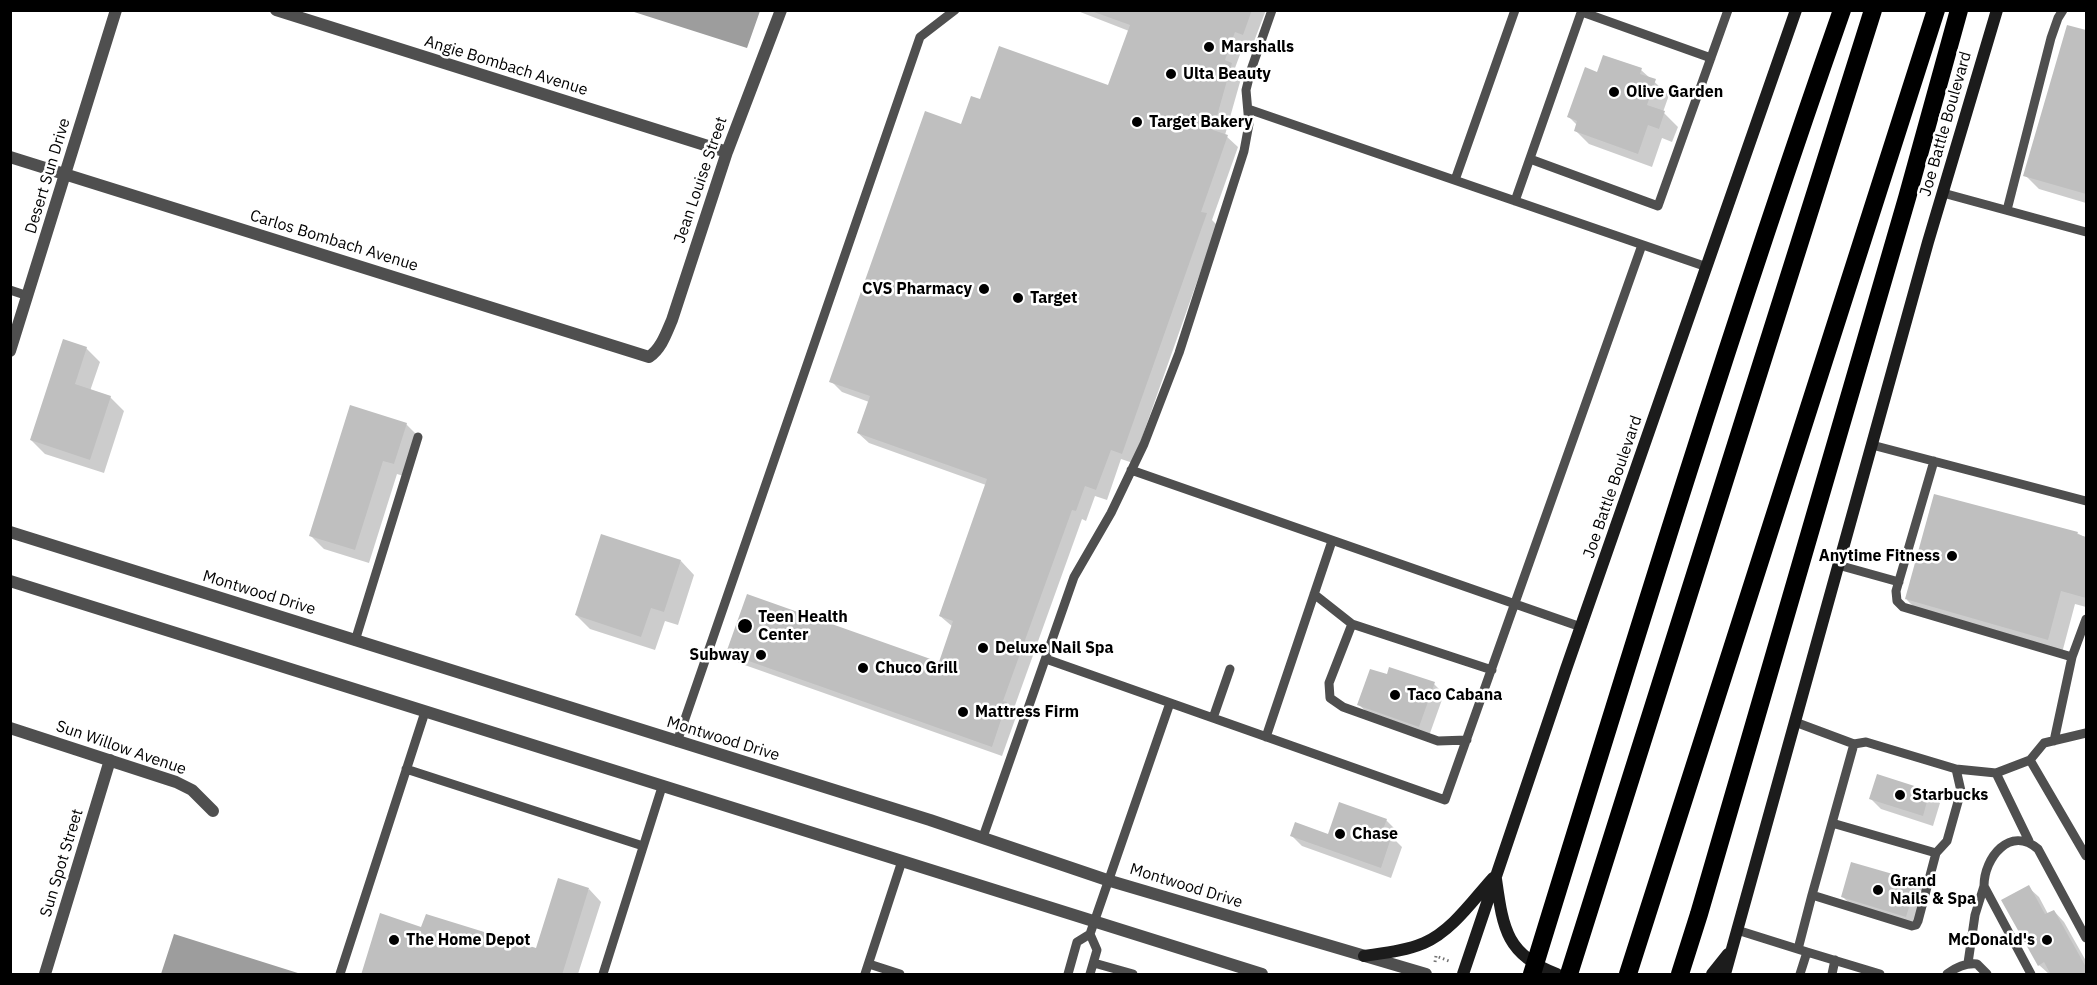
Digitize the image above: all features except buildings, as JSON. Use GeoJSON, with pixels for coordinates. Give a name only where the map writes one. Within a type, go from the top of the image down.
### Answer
{"type":"FeatureCollection","features":[{"type":"Feature","properties":{"kind":"highway"},"geometry":{"type":"LineString","coordinates":[[1532,975],[1693,457],[1799,132],[1842,10]]}},
{"type":"Feature","properties":{"kind":"highway"},"geometry":{"type":"LineString","coordinates":[[1569,975],[1873,10]]}},
{"type":"Feature","properties":{"kind":"highway"},"geometry":{"type":"LineString","coordinates":[[1628,975],[1936,10]]}},
{"type":"Feature","properties":{"kind":"highway"},"geometry":{"type":"LineString","coordinates":[[1680,975],[1907,198],[1959,10]]}},
{"type":"Feature","properties":{"kind":"main road","name":"Joe Battle Boulevard"},"geometry":{"type":"LineString","coordinates":[[1462,975],[1796,10]]}},
{"type":"Feature","properties":{"kind":"main road","name":"Joe Battle Boulevard"},"geometry":{"type":"LineString","coordinates":[[1725,975],[1942,193],[1997,10]]}},
{"type":"Feature","properties":{"kind":"main road"},"geometry":{"type":"LineString","coordinates":[[1364,956],[1399,951],[1426,942],[1447,928],[1496,875]]}},
{"type":"Feature","properties":{"kind":"main road"},"geometry":{"type":"LineString","coordinates":[[1496,875],[1502,921],[1509,937],[1517,949],[1535,964],[1557,975]]}},
{"type":"Feature","properties":{"kind":"main road"},"geometry":{"type":"LineString","coordinates":[[1712,975],[1732,948]]}},
{"type":"Feature","properties":{"kind":"street","name":"Desert Sun Drive"},"geometry":{"type":"LineString","coordinates":[[10,351],[67,175],[116,10]]}},
{"type":"Feature","properties":{"kind":"street","name":"Angie Bombach Avenue"},"geometry":{"type":"LineString","coordinates":[[276,10],[727,153]]}},
{"type":"Feature","properties":{"kind":"street","name":"Jean Louise Street"},"geometry":{"type":"LineString","coordinates":[[648,357],[655,353],[672,320],[727,153],[781,10]]}},
{"type":"Feature","properties":{"kind":"street","name":"Carlos Bombach Avenue"},"geometry":{"type":"LineString","coordinates":[[10,157],[648,357]]}},
{"type":"Feature","properties":{"kind":"street","name":"Montwood Drive"},"geometry":{"type":"LineString","coordinates":[[10,532],[983,837],[1107,880],[1364,956],[1429,971]]}},
{"type":"Feature","properties":{"kind":"street"},"geometry":{"type":"LineString","coordinates":[[10,581],[1094,922],[1237,971],[1262,975]]}},
{"type":"Feature","properties":{"kind":"street","name":"Sun Willow Avenue"},"geometry":{"type":"LineString","coordinates":[[10,728],[176,782],[192,790],[213,811]]}},
{"type":"Feature","properties":{"kind":"street","name":"Sun Spot Street"},"geometry":{"type":"LineString","coordinates":[[45,975],[110,760]]}},
{"type":"Feature","properties":{"kind":"lane"},"geometry":{"type":"LineString","coordinates":[[677,742],[920,37],[955,10]]}},
{"type":"Feature","properties":{"kind":"lane"},"geometry":{"type":"LineString","coordinates":[[983,837],[1074,577],[1111,513],[1144,444],[1179,353],[1244,151],[1249,124],[1246,90],[1272,10]]}},
{"type":"Feature","properties":{"kind":"lane"},"geometry":{"type":"LineString","coordinates":[[1455,180],[1515,10]]}},
{"type":"Feature","properties":{"kind":"lane"},"geometry":{"type":"LineString","coordinates":[[1530,159],[1658,207],[1728,10]]}},
{"type":"Feature","properties":{"kind":"lane"},"geometry":{"type":"LineString","coordinates":[[2007,210],[2050,38],[2063,10]]}},
{"type":"Feature","properties":{"kind":"lane"},"geometry":{"type":"LineString","coordinates":[[1515,201],[1582,11],[1711,58]]}},
{"type":"Feature","properties":{"kind":"lane"},"geometry":{"type":"LineString","coordinates":[[1248,109],[1707,267]]}},
{"type":"Feature","properties":{"kind":"lane"},"geometry":{"type":"LineString","coordinates":[[1942,193],[2086,232]]}},
{"type":"Feature","properties":{"kind":"lane"},"geometry":{"type":"LineString","coordinates":[[1046,659],[1445,800],[1642,245]]}},
{"type":"Feature","properties":{"kind":"lane"},"geometry":{"type":"LineString","coordinates":[[10,290],[28,296]]}},
{"type":"Feature","properties":{"kind":"lane"},"geometry":{"type":"LineString","coordinates":[[355,641],[418,437]]}},
{"type":"Feature","properties":{"kind":"lane"},"geometry":{"type":"LineString","coordinates":[[1872,445],[2086,501]]}},
{"type":"Feature","properties":{"kind":"lane"},"geometry":{"type":"LineString","coordinates":[[1934,461],[1896,591],[1897,601],[1903,607],[2072,657]]}},
{"type":"Feature","properties":{"kind":"lane"},"geometry":{"type":"LineString","coordinates":[[1131,470],[1581,627]]}},
{"type":"Feature","properties":{"kind":"lane"},"geometry":{"type":"LineString","coordinates":[[1266,737],[1332,541]]}},
{"type":"Feature","properties":{"kind":"lane"},"geometry":{"type":"LineString","coordinates":[[1838,565],[1899,582]]}},
{"type":"Feature","properties":{"kind":"lane"},"geometry":{"type":"LineString","coordinates":[[1314,594],[1352,624],[1492,670]]}},
{"type":"Feature","properties":{"kind":"lane"},"geometry":{"type":"LineString","coordinates":[[2054,741],[2072,657],[2086,619]]}},
{"type":"Feature","properties":{"kind":"lane"},"geometry":{"type":"LineString","coordinates":[[1352,624],[1329,683],[1330,698],[1343,707],[1438,741],[1467,740]]}},
{"type":"Feature","properties":{"kind":"lane"},"geometry":{"type":"LineString","coordinates":[[1213,718],[1230,669]]}},
{"type":"Feature","properties":{"kind":"lane"},"geometry":{"type":"LineString","coordinates":[[1068,975],[1077,942],[1090,934],[1170,703]]}},
{"type":"Feature","properties":{"kind":"lane"},"geometry":{"type":"LineString","coordinates":[[340,975],[425,712]]}},
{"type":"Feature","properties":{"kind":"lane"},"geometry":{"type":"LineString","coordinates":[[1795,722],[1854,744],[1866,742],[1956,769],[1996,773],[2030,760],[2044,743],[2086,733]]}},
{"type":"Feature","properties":{"kind":"lane"},"geometry":{"type":"LineString","coordinates":[[1800,975],[1812,895],[1854,744]]}},
{"type":"Feature","properties":{"kind":"lane"},"geometry":{"type":"LineString","coordinates":[[2030,760],[2086,856]]}},
{"type":"Feature","properties":{"kind":"lane"},"geometry":{"type":"LineString","coordinates":[[406,769],[643,846]]}},
{"type":"Feature","properties":{"kind":"lane"},"geometry":{"type":"LineString","coordinates":[[1812,895],[1912,926],[1916,925],[1936,853],[1947,841],[1961,791],[1956,769]]}},
{"type":"Feature","properties":{"kind":"lane"},"geometry":{"type":"LineString","coordinates":[[1996,773],[2029,841],[2047,864],[2086,938]]}},
{"type":"Feature","properties":{"kind":"lane"},"geometry":{"type":"LineString","coordinates":[[603,975],[662,787]]}},
{"type":"Feature","properties":{"kind":"lane"},"geometry":{"type":"LineString","coordinates":[[1832,823],[1936,853]]}},
{"type":"Feature","properties":{"kind":"lane"},"geometry":{"type":"LineString","coordinates":[[1968,963],[1975,915],[1990,861],[1998,849],[2009,842],[2029,841]]}},
{"type":"Feature","properties":{"kind":"lane"},"geometry":{"type":"LineString","coordinates":[[865,975],[902,861]]}},
{"type":"Feature","properties":{"kind":"lane"},"geometry":{"type":"LineString","coordinates":[[1984,886],[2031,975]]}},
{"type":"Feature","properties":{"kind":"lane"},"geometry":{"type":"LineString","coordinates":[[1737,930],[1835,960],[1860,971],[1880,975]]}},
{"type":"Feature","properties":{"kind":"lane"},"geometry":{"type":"LineString","coordinates":[[1090,934],[1097,950],[1090,975]]}},
{"type":"Feature","properties":{"kind":"lane"},"geometry":{"type":"LineString","coordinates":[[1832,975],[1835,960]]}},
{"type":"Feature","properties":{"kind":"lane"},"geometry":{"type":"LineString","coordinates":[[1094,963],[1133,975]]}},
{"type":"Feature","properties":{"kind":"lane"},"geometry":{"type":"LineString","coordinates":[[1947,975],[1968,963],[1977,964],[1987,975]]}},
{"type":"Feature","properties":{"kind":"lane"},"geometry":{"type":"LineString","coordinates":[[868,964],[900,975]]}},
{"type":"Feature","properties":{"kind":"path"},"geometry":{"type":"LineString","coordinates":[[1429,971],[1436,956],[1449,961]]}},
{"type":"Feature","properties":{"kind":"shaded area"},"geometry":{"type":"Polygon","coordinates":[[[631,11],[760,11],[747,48],[631,11]]]}},
{"type":"Feature","properties":{"kind":"shaded area"},"geometry":{"type":"Polygon","coordinates":[[[174,934],[301,974],[161,974],[174,934]]]}},
{"type":"Feature","properties":{"kind":"place","name":"Marshalls"},"geometry":{"type":"Point","coordinates":[1209,47]}},
{"type":"Feature","properties":{"kind":"place","name":"Ulta Beauty"},"geometry":{"type":"Point","coordinates":[1171,74]}},
{"type":"Feature","properties":{"kind":"place","name":"Olive Garden"},"geometry":{"type":"Point","coordinates":[1614,92]}},
{"type":"Feature","properties":{"kind":"place","name":"Target Bakery"},"geometry":{"type":"Point","coordinates":[1137,122]}},
{"type":"Feature","properties":{"kind":"place","name":"CVS Pharmacy"},"geometry":{"type":"Point","coordinates":[984,289]}},
{"type":"Feature","properties":{"kind":"place","name":"Target"},"geometry":{"type":"Point","coordinates":[1018,298]}},
{"type":"Feature","properties":{"kind":"place","name":"Anytime Fitness"},"geometry":{"type":"Point","coordinates":[1952,556]}},
{"type":"Feature","properties":{"kind":"place","name":"Teen Health Center"},"geometry":{"type":"Point","coordinates":[745,626]}},
{"type":"Feature","properties":{"kind":"place","name":"Deluxe Nail Spa"},"geometry":{"type":"Point","coordinates":[983,648]}},
{"type":"Feature","properties":{"kind":"place","name":"Subway"},"geometry":{"type":"Point","coordinates":[761,655]}},
{"type":"Feature","properties":{"kind":"place","name":"Chuco Grill"},"geometry":{"type":"Point","coordinates":[863,668]}},
{"type":"Feature","properties":{"kind":"place","name":"Taco Cabana"},"geometry":{"type":"Point","coordinates":[1395,695]}},
{"type":"Feature","properties":{"kind":"place","name":"Mattress Firm"},"geometry":{"type":"Point","coordinates":[963,712]}},
{"type":"Feature","properties":{"kind":"place","name":"Starbucks"},"geometry":{"type":"Point","coordinates":[1900,795]}},
{"type":"Feature","properties":{"kind":"place","name":"Chase"},"geometry":{"type":"Point","coordinates":[1340,834]}},
{"type":"Feature","properties":{"kind":"place","name":"Grand Nails & Spa"},"geometry":{"type":"Point","coordinates":[1878,890]}},
{"type":"Feature","properties":{"kind":"place","name":"The Home Depot"},"geometry":{"type":"Point","coordinates":[394,940]}},
{"type":"Feature","properties":{"kind":"place","name":"McDonald's"},"geometry":{"type":"Point","coordinates":[2047,940]}}]}
